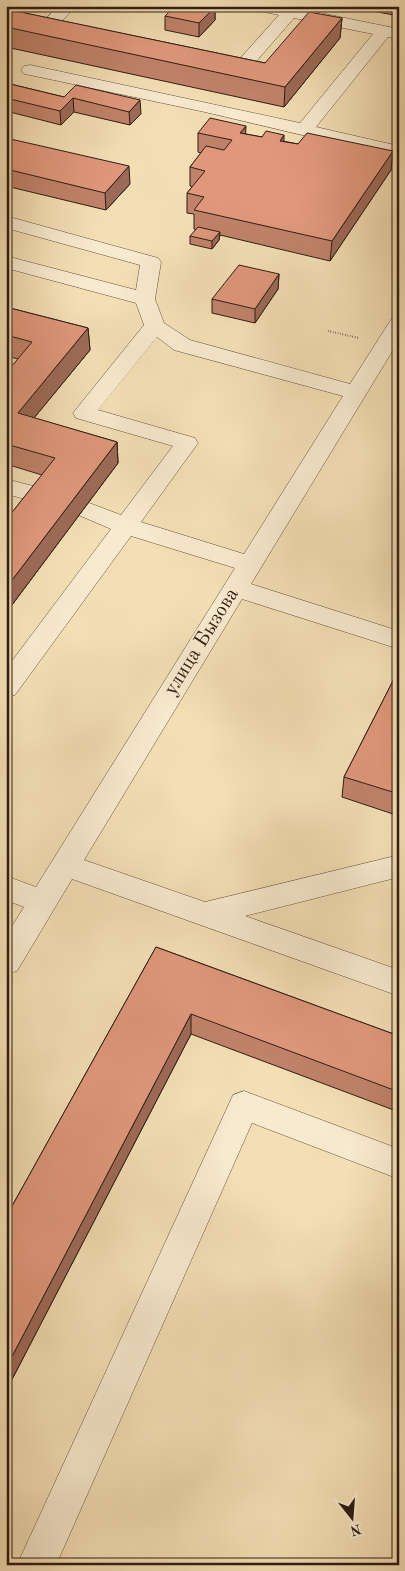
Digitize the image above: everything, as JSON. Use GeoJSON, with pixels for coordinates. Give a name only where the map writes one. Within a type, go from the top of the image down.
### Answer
{"type":"FeatureCollection","features":[{"type":"Feature","properties":{"kind":"street"},"geometry":{"type":"LineString","coordinates":[[54,19],[68,6]]}},
{"type":"Feature","properties":{"kind":"street"},"geometry":{"type":"LineString","coordinates":[[261,6],[293,9],[391,32],[303,130]]}},
{"type":"Feature","properties":{"kind":"street"},"geometry":{"type":"LineString","coordinates":[[233,77],[293,9]]}},
{"type":"Feature","properties":{"kind":"street"},"geometry":{"type":"LineString","coordinates":[[30,70],[205,107],[399,152]]}},
{"type":"Feature","properties":{"kind":"street"},"geometry":{"type":"LineString","coordinates":[[205,107],[219,93]]}},
{"type":"Feature","properties":{"kind":"street"},"geometry":{"type":"LineString","coordinates":[[6,222],[151,262],[145,299],[155,326],[182,345],[355,392]]}},
{"type":"Feature","properties":{"kind":"street"},"geometry":{"type":"LineString","coordinates":[[6,262],[145,299]]}},
{"type":"Feature","properties":{"kind":"street","name":"улица Бызова"},"geometry":{"type":"LineString","coordinates":[[6,962],[399,322]]}},
{"type":"Feature","properties":{"kind":"street"},"geometry":{"type":"LineString","coordinates":[[6,688],[186,443],[84,413],[155,326]]}},
{"type":"Feature","properties":{"kind":"street"},"geometry":{"type":"LineString","coordinates":[[6,486],[44,496]]}},
{"type":"Feature","properties":{"kind":"street"},"geometry":{"type":"LineString","coordinates":[[84,509],[126,526],[250,564]]}},
{"type":"Feature","properties":{"kind":"street"},"geometry":{"type":"LineString","coordinates":[[236,588],[399,640]]}},
{"type":"Feature","properties":{"kind":"street"},"geometry":{"type":"LineString","coordinates":[[66,865],[399,983]]}},
{"type":"Feature","properties":{"kind":"street"},"geometry":{"type":"LineString","coordinates":[[205,914],[399,866]]}},
{"type":"Feature","properties":{"kind":"street"},"geometry":{"type":"LineString","coordinates":[[6,888],[44,902]]}},
{"type":"Feature","properties":{"kind":"street"},"geometry":{"type":"LineString","coordinates":[[36,1565],[244,1104],[399,1164]]}},
{"type":"Feature","properties":{"kind":"building"},"geometry":{"type":"Polygon","coordinates":[[[175,6],[215,7],[199,23],[165,16],[175,6]]]}},
{"type":"Feature","properties":{"kind":"building"},"geometry":{"type":"Polygon","coordinates":[[[6,9],[265,63],[309,12],[342,18],[285,87],[6,27],[6,9]]]}},
{"type":"Feature","properties":{"kind":"building"},"geometry":{"type":"Polygon","coordinates":[[[6,83],[64,97],[76,85],[140,100],[129,112],[73,98],[60,111],[6,98],[6,83]]]}},
{"type":"Feature","properties":{"kind":"building"},"geometry":{"type":"Polygon","coordinates":[[[210,118],[246,126],[240,133],[262,137],[266,131],[284,135],[280,141],[298,144],[307,133],[393,151],[332,241],[194,210],[204,197],[187,193],[205,171],[190,167],[206,146],[224,150],[232,140],[198,133],[210,118]]]}},
{"type":"Feature","properties":{"kind":"building"},"geometry":{"type":"Polygon","coordinates":[[[6,138],[129,166],[105,193],[6,169],[6,138]]]}},
{"type":"Feature","properties":{"kind":"building"},"geometry":{"type":"Polygon","coordinates":[[[198,227],[220,232],[212,241],[190,236],[198,227]]]}},
{"type":"Feature","properties":{"kind":"building"},"geometry":{"type":"Polygon","coordinates":[[[239,265],[279,274],[255,309],[212,299],[239,265]]]}},
{"type":"Feature","properties":{"kind":"building"},"geometry":{"type":"Polygon","coordinates":[[[6,307],[88,328],[18,413],[117,442],[6,588],[6,520],[55,458],[6,444],[6,373],[32,342],[6,335],[6,307]]]}},
{"type":"Feature","properties":{"kind":"building"},"geometry":{"type":"Polygon","coordinates":[[[399,669],[399,794],[344,777],[399,669]]]}},
{"type":"Feature","properties":{"kind":"building"},"geometry":{"type":"Polygon","coordinates":[[[156,947],[399,1036],[399,1092],[191,1014],[6,1368],[6,1217],[156,947]]]}},
{"type":"Feature","properties":{"kind":"building"},"geometry":{"type":"Polygon","coordinates":[[[399,1552],[399,1565],[394,1565],[399,1552]]]}}]}
